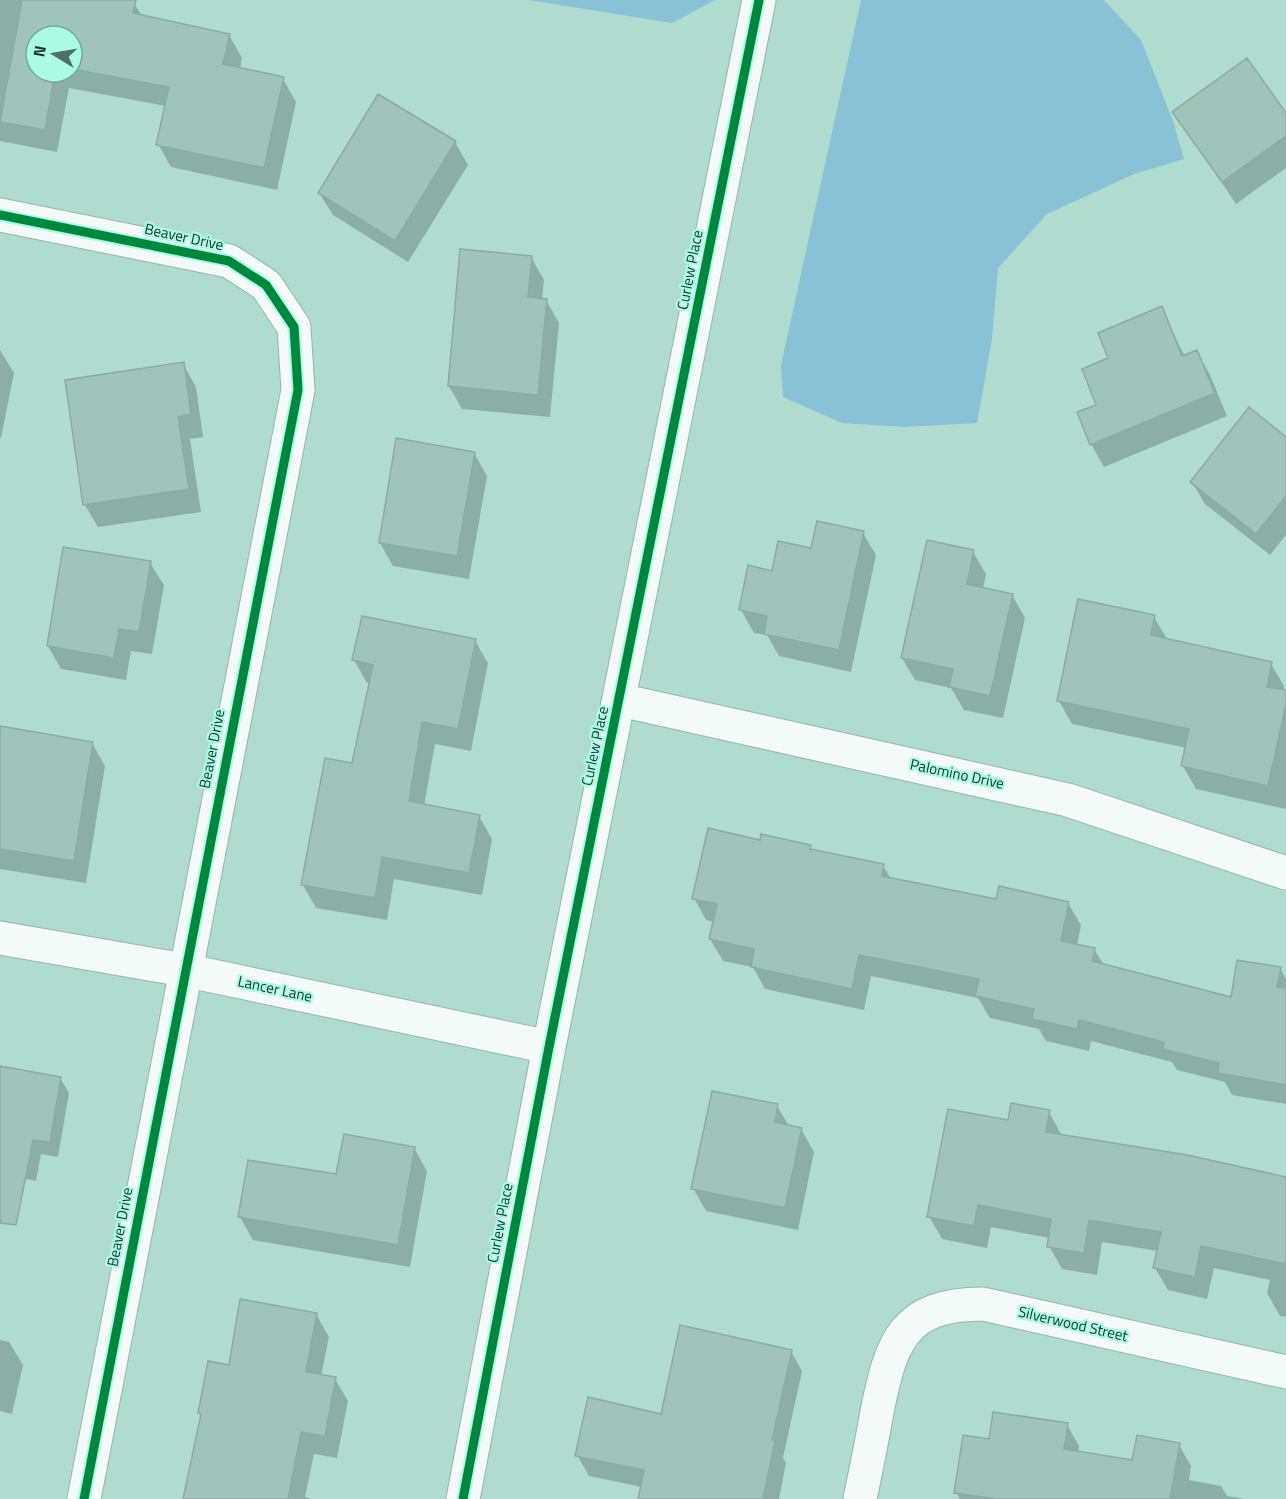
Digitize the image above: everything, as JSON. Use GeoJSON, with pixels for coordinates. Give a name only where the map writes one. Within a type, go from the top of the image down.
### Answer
{"type":"FeatureCollection","features":[{"type":"Feature","properties":{"kind":"street","name":"Curlew Place"},"geometry":{"type":"LineString","coordinates":[[463,1499],[549,1047],[759,0]]}},
{"type":"Feature","properties":{"kind":"street","name":"Beaver Drive"},"geometry":{"type":"LineString","coordinates":[[0,215],[229,261],[266,285],[294,327],[298,390],[184,970],[84,1499]]}},
{"type":"Feature","properties":{"kind":"street","name":"Palomino Drive"},"geometry":{"type":"LineString","coordinates":[[620,700],[1068,800],[1286,873]]}},
{"type":"Feature","properties":{"kind":"street","name":"Lancer Lane"},"geometry":{"type":"LineString","coordinates":[[0,938],[184,970],[549,1047]]}},
{"type":"Feature","properties":{"kind":"street","name":"Silverwood Street"},"geometry":{"type":"LineString","coordinates":[[860,1499],[886,1368],[899,1340],[911,1326],[939,1310],[954,1305],[983,1304],[1286,1372]]}},
{"type":"Feature","properties":{"kind":"water"},"geometry":{"type":"Polygon","coordinates":[[[529,0],[715,0],[672,23],[529,0]]]}},
{"type":"Feature","properties":{"kind":"water"},"geometry":{"type":"Polygon","coordinates":[[[861,0],[1104,0],[1141,40],[1173,121],[1184,159],[1134,174],[1047,214],[998,268],[992,339],[977,423],[905,427],[842,423],[783,397],[781,365],[861,0]]]}},
{"type":"Feature","properties":{"kind":"building"},"geometry":{"type":"Polygon","coordinates":[[[22,0],[136,0],[133,13],[230,34],[223,64],[284,77],[264,168],[156,145],[169,87],[84,71],[84,24],[24,24],[24,84],[53,84],[45,130],[0,122],[22,0]]]}},
{"type":"Feature","properties":{"kind":"building"},"geometry":{"type":"Polygon","coordinates":[[[1247,58],[1286,113],[1286,136],[1222,182],[1172,112],[1247,58]]]}},
{"type":"Feature","properties":{"kind":"building"},"geometry":{"type":"Polygon","coordinates":[[[378,94],[456,141],[395,241],[318,193],[378,94]]]}},
{"type":"Feature","properties":{"kind":"building"},"geometry":{"type":"Polygon","coordinates":[[[460,249],[532,256],[528,297],[547,299],[538,395],[448,386],[460,249]]]}},
{"type":"Feature","properties":{"kind":"building"},"geometry":{"type":"Polygon","coordinates":[[[1162,306],[1182,356],[1197,350],[1215,393],[1090,445],[1077,412],[1096,405],[1082,369],[1108,358],[1098,333],[1162,306]]]}},
{"type":"Feature","properties":{"kind":"building"},"geometry":{"type":"Polygon","coordinates":[[[184,362],[191,414],[178,417],[189,489],[83,505],[65,380],[184,362]]]}},
{"type":"Feature","properties":{"kind":"building"},"geometry":{"type":"Polygon","coordinates":[[[1249,407],[1286,437],[1286,496],[1256,534],[1190,482],[1249,407]]]}},
{"type":"Feature","properties":{"kind":"building"},"geometry":{"type":"Polygon","coordinates":[[[396,438],[475,452],[457,556],[379,543],[396,438]]]}},
{"type":"Feature","properties":{"kind":"building"},"geometry":{"type":"Polygon","coordinates":[[[817,521],[864,531],[839,650],[764,634],[767,616],[739,610],[748,565],[772,571],[778,541],[811,548],[817,521]]]}},
{"type":"Feature","properties":{"kind":"building"},"geometry":{"type":"Polygon","coordinates":[[[927,540],[974,550],[967,584],[1013,594],[990,696],[949,687],[953,669],[901,658],[927,540]]]}},
{"type":"Feature","properties":{"kind":"building"},"geometry":{"type":"Polygon","coordinates":[[[63,547],[151,561],[139,632],[119,629],[114,658],[47,646],[63,547]]]}},
{"type":"Feature","properties":{"kind":"building"},"geometry":{"type":"Polygon","coordinates":[[[1078,599],[1155,615],[1151,635],[1272,662],[1267,687],[1286,690],[1286,704],[1268,786],[1181,766],[1189,729],[1057,701],[1078,599]]]}},
{"type":"Feature","properties":{"kind":"building"},"geometry":{"type":"Polygon","coordinates":[[[362,616],[476,639],[458,729],[422,722],[409,801],[480,815],[469,873],[382,857],[375,898],[301,885],[325,758],[352,763],[373,665],[352,660],[362,616]]]}},
{"type":"Feature","properties":{"kind":"building"},"geometry":{"type":"Polygon","coordinates":[[[0,726],[93,742],[74,861],[0,849],[0,726]]]}},
{"type":"Feature","properties":{"kind":"building"},"geometry":{"type":"Polygon","coordinates":[[[708,828],[760,840],[761,834],[811,845],[810,849],[884,864],[882,876],[996,899],[999,886],[1069,902],[1061,941],[1095,948],[1092,961],[1231,997],[1237,960],[1281,967],[1277,987],[1286,988],[1286,1085],[1218,1073],[1219,1063],[1163,1049],[1164,1042],[1079,1020],[1077,1029],[1032,1019],[1034,1009],[975,996],[979,979],[859,955],[852,989],[751,967],[754,949],[709,939],[717,904],[692,899],[708,828]]]}},
{"type":"Feature","properties":{"kind":"building"},"geometry":{"type":"Polygon","coordinates":[[[0,1066],[61,1077],[50,1142],[33,1140],[16,1225],[0,1223],[0,1066]]]}},
{"type":"Feature","properties":{"kind":"building"},"geometry":{"type":"Polygon","coordinates":[[[712,1091],[778,1104],[775,1122],[802,1128],[785,1208],[691,1189],[712,1091]]]}},
{"type":"Feature","properties":{"kind":"building"},"geometry":{"type":"Polygon","coordinates":[[[1011,1103],[1050,1110],[1046,1132],[1187,1155],[1286,1177],[1286,1264],[1201,1246],[1195,1277],[1153,1268],[1161,1232],[1089,1220],[1084,1253],[1047,1247],[1051,1219],[978,1205],[974,1226],[927,1217],[948,1109],[1008,1120],[1011,1103]]]}},
{"type":"Feature","properties":{"kind":"building"},"geometry":{"type":"Polygon","coordinates":[[[344,1134],[415,1147],[398,1245],[238,1217],[248,1160],[336,1174],[344,1134]]]}},
{"type":"Feature","properties":{"kind":"building"},"geometry":{"type":"Polygon","coordinates":[[[240,1299],[317,1313],[306,1372],[336,1377],[325,1436],[301,1432],[288,1499],[183,1499],[201,1414],[198,1413],[208,1361],[229,1365],[240,1299]]]}},
{"type":"Feature","properties":{"kind":"building"},"geometry":{"type":"Polygon","coordinates":[[[680,1325],[792,1350],[772,1440],[775,1441],[763,1499],[638,1499],[644,1470],[575,1456],[588,1397],[661,1414],[680,1325]]]}},
{"type":"Feature","properties":{"kind":"building"},"geometry":{"type":"Polygon","coordinates":[[[993,1412],[1068,1423],[1064,1449],[1132,1460],[1137,1435],[1180,1443],[1170,1499],[996,1499],[954,1493],[963,1435],[989,1439],[993,1412]]]}},
{"type":"Feature","properties":{"kind":"cycle path"},"geometry":{"type":"LineString","coordinates":[[463,1499],[549,1047],[759,0]]}},
{"type":"Feature","properties":{"kind":"cycle path"},"geometry":{"type":"LineString","coordinates":[[0,215],[229,261],[266,285],[294,327],[298,390],[84,1499]]}}]}
